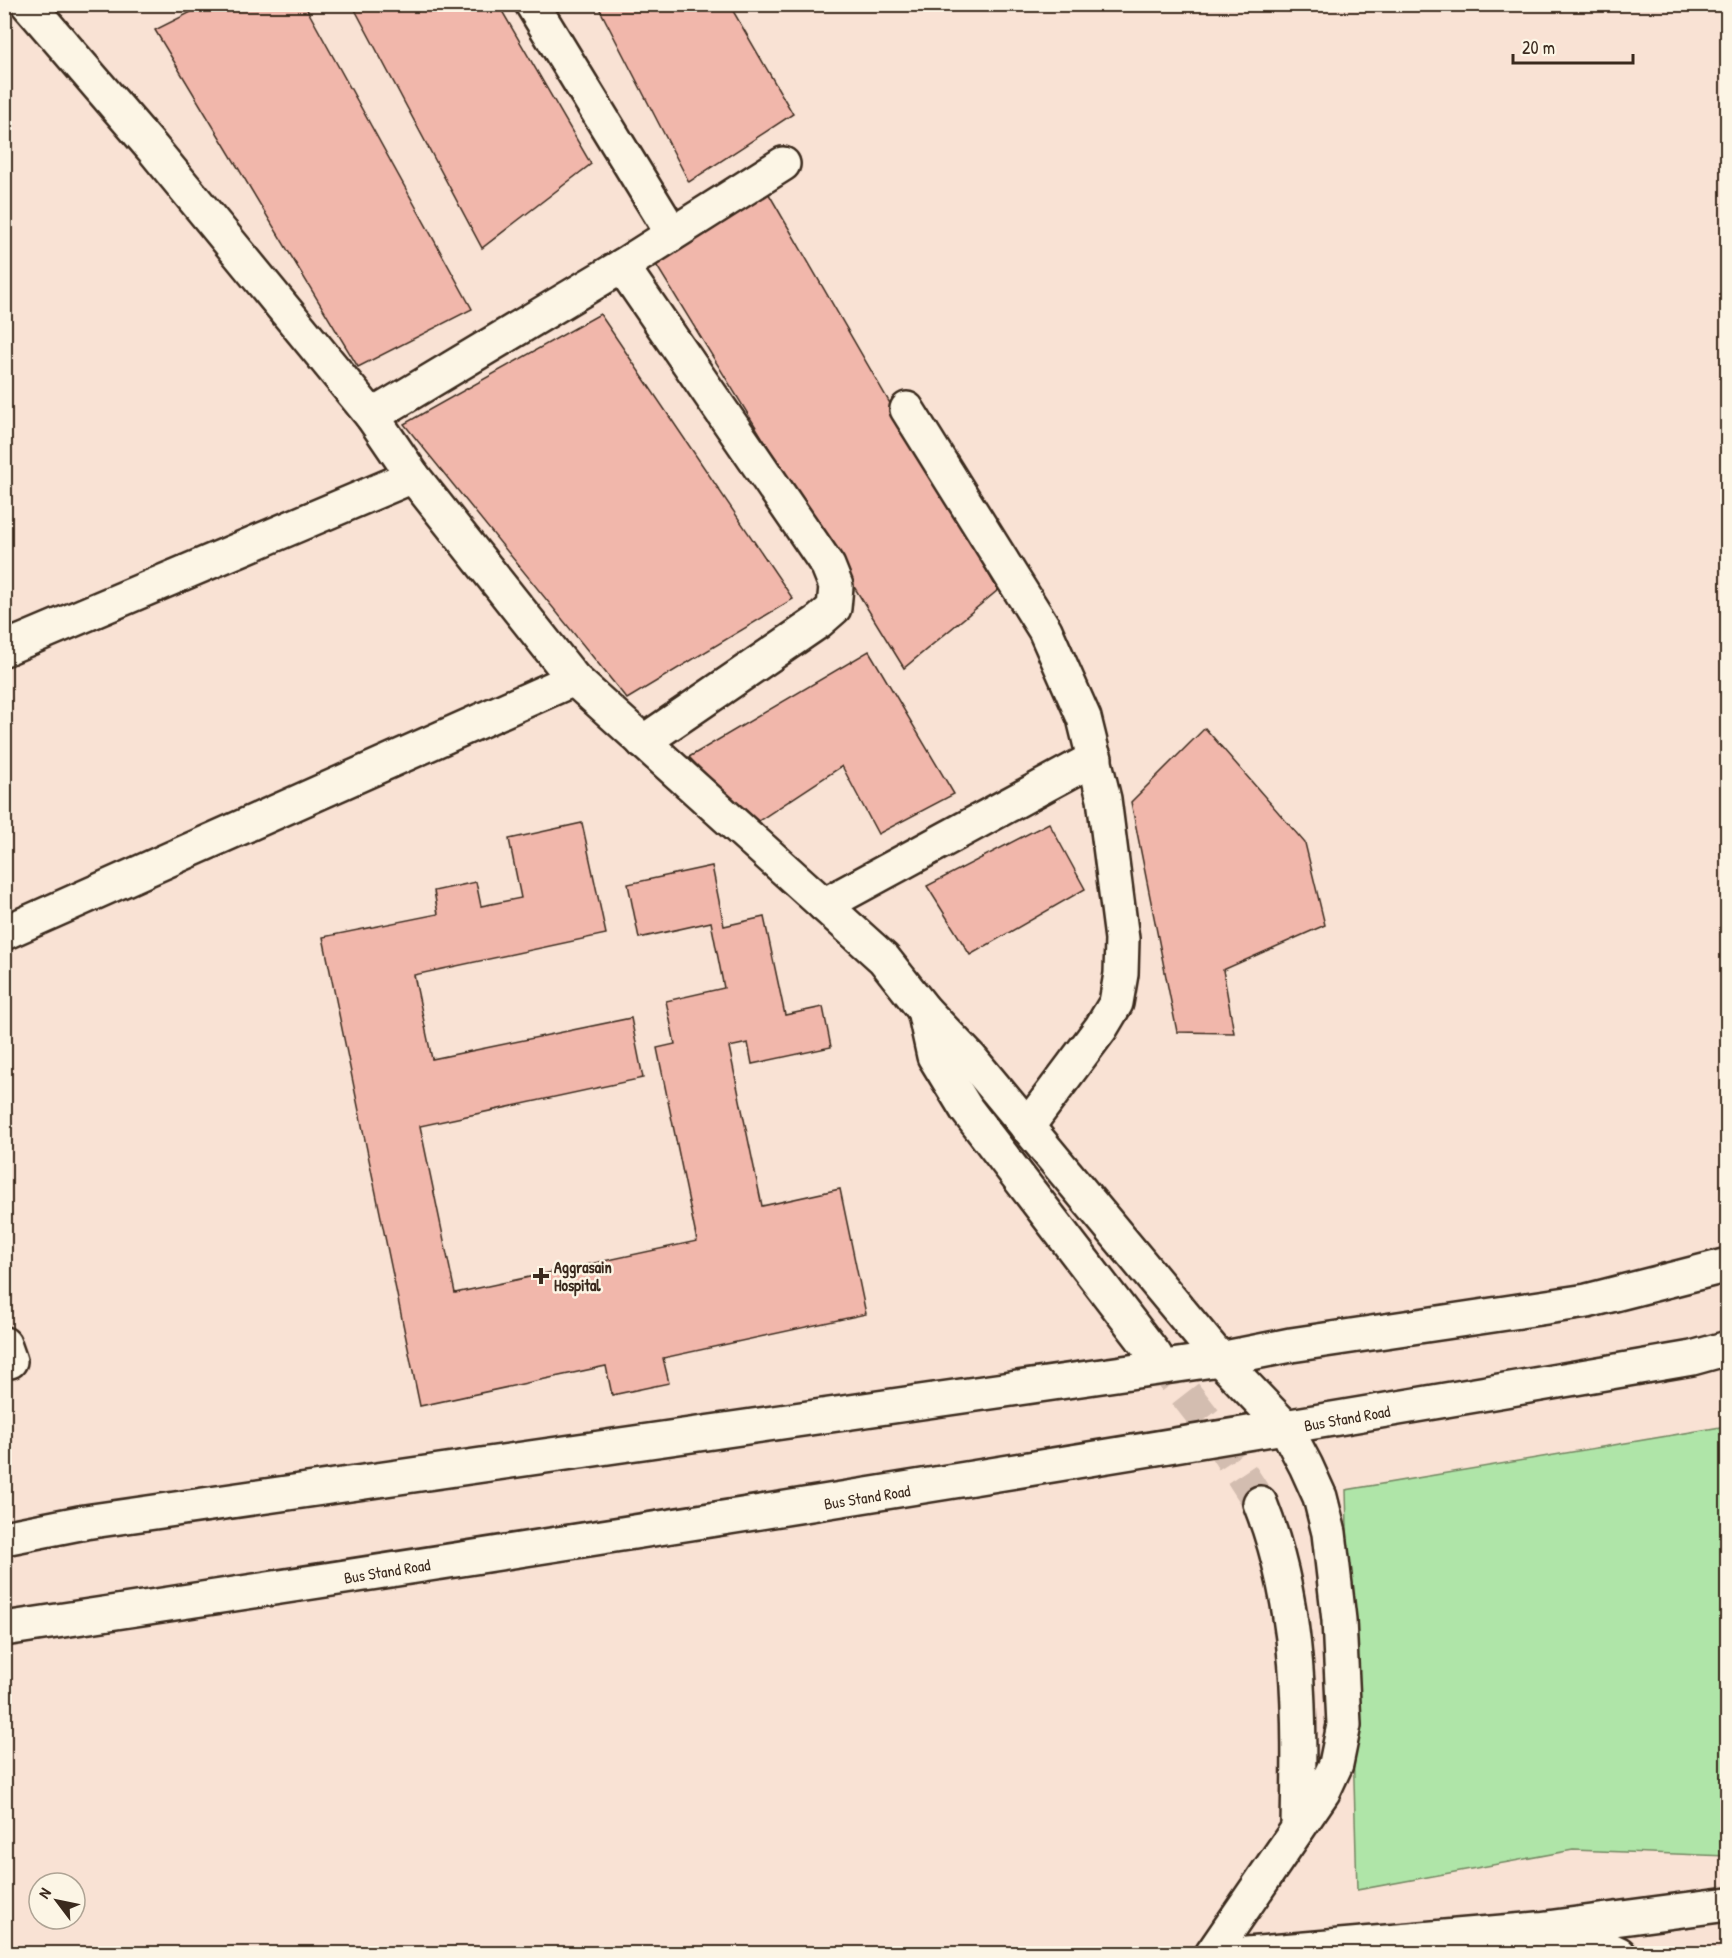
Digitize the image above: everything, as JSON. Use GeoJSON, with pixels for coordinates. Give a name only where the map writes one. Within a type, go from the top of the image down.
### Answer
{"type":"FeatureCollection","features":[{"type":"Feature","properties":{"kind":"street"},"geometry":{"type":"LineString","coordinates":[[28,4],[153,150],[372,416],[413,476],[574,679],[884,959],[924,1010],[971,1059],[1220,1359],[1286,1428],[1320,1497],[1329,1533],[1339,1620],[1344,1725],[1336,1764],[1323,1792],[1212,1953]]}},
{"type":"Feature","properties":{"kind":"street"},"geometry":{"type":"LineString","coordinates":[[532,4],[672,232]]}},
{"type":"Feature","properties":{"kind":"street"},"geometry":{"type":"LineString","coordinates":[[372,416],[622,266],[672,232],[783,164]]}},
{"type":"Feature","properties":{"kind":"street"},"geometry":{"type":"LineString","coordinates":[[622,266],[828,566],[836,586],[834,608],[818,622],[643,742]]}},
{"type":"Feature","properties":{"kind":"street"},"geometry":{"type":"LineString","coordinates":[[907,409],[1045,630],[1084,718],[1104,799],[1120,927],[1122,974],[1116,1004],[1101,1028],[1027,1127]]}},
{"type":"Feature","properties":{"kind":"street"},"geometry":{"type":"LineString","coordinates":[[4,649],[413,476]]}},
{"type":"Feature","properties":{"kind":"street"},"geometry":{"type":"LineString","coordinates":[[4,933],[574,679]]}},
{"type":"Feature","properties":{"kind":"street"},"geometry":{"type":"LineString","coordinates":[[824,905],[1095,758]]}},
{"type":"Feature","properties":{"kind":"street"},"geometry":{"type":"LineString","coordinates":[[924,1010],[934,1056],[967,1110],[1155,1355]]}},
{"type":"Feature","properties":{"kind":"street"},"geometry":{"type":"LineString","coordinates":[[4,1538],[85,1522],[1220,1359],[1291,1345],[1587,1301],[1728,1265]]}},
{"type":"Feature","properties":{"kind":"street","name":"Bus Stand Road"},"geometry":{"type":"LineString","coordinates":[[4,1629],[621,1536],[1286,1428],[1692,1358],[1728,1348]]}},
{"type":"Feature","properties":{"kind":"street"},"geometry":{"type":"LineString","coordinates":[[1260,1503],[1275,1540],[1289,1606],[1296,1655],[1300,1708],[1298,1828]]}},
{"type":"Feature","properties":{"kind":"street"},"geometry":{"type":"LineString","coordinates":[[1247,1953],[1538,1929],[1728,1904]]}},
{"type":"Feature","properties":{"kind":"street"},"geometry":{"type":"LineString","coordinates":[[1538,1929],[1598,1944],[1619,1953]]}},
{"type":"Feature","properties":{"kind":"green space"},"geometry":{"type":"Polygon","coordinates":[[[1727,1426],[1727,1856],[1573,1850],[1357,1890],[1346,1490],[1727,1426]]]}},
{"type":"Feature","properties":{"kind":"building"},"geometry":{"type":"Polygon","coordinates":[[[207,4],[304,4],[472,309],[358,367],[155,30],[207,4]]]}},
{"type":"Feature","properties":{"kind":"building"},"geometry":{"type":"Polygon","coordinates":[[[352,4],[498,4],[591,164],[482,248],[352,4]]]}},
{"type":"Feature","properties":{"kind":"building"},"geometry":{"type":"Polygon","coordinates":[[[597,4],[729,4],[793,114],[689,182],[597,4]]]}},
{"type":"Feature","properties":{"kind":"building"},"geometry":{"type":"Polygon","coordinates":[[[766,189],[998,590],[904,668],[652,258],[766,189]]]}},
{"type":"Feature","properties":{"kind":"building"},"geometry":{"type":"Polygon","coordinates":[[[600,314],[793,599],[627,699],[404,424],[600,314]]]}},
{"type":"Feature","properties":{"kind":"building"},"geometry":{"type":"Polygon","coordinates":[[[869,651],[954,794],[878,834],[842,766],[754,824],[689,757],[869,651]]]}},
{"type":"Feature","properties":{"kind":"building"},"geometry":{"type":"Polygon","coordinates":[[[1205,728],[1305,843],[1325,925],[1223,970],[1234,1033],[1177,1032],[1131,802],[1205,728]]]}},
{"type":"Feature","properties":{"kind":"building"},"geometry":{"type":"Polygon","coordinates":[[[582,823],[606,934],[414,975],[432,1059],[631,1018],[643,1078],[420,1126],[455,1293],[697,1241],[657,1048],[675,1044],[666,1001],[724,988],[711,922],[639,938],[628,884],[712,866],[724,926],[764,917],[785,1015],[823,1007],[831,1047],[752,1064],[748,1043],[729,1047],[762,1206],[840,1189],[866,1314],[663,1358],[669,1383],[612,1395],[606,1366],[420,1406],[323,937],[438,914],[434,891],[476,882],[481,906],[521,898],[509,839],[582,823]]]}},
{"type":"Feature","properties":{"kind":"building"},"geometry":{"type":"Polygon","coordinates":[[[1049,823],[1085,889],[970,955],[927,886],[1049,823]]]}},
{"type":"Feature","properties":{"kind":"tunnel"},"geometry":{"type":"LineString","coordinates":[[1155,1355],[1208,1423],[1260,1503]]}},
{"type":"Feature","properties":{"kind":"place","name":"Aggrasain Hospital"},"geometry":{"type":"Point","coordinates":[541,1276]}}]}
